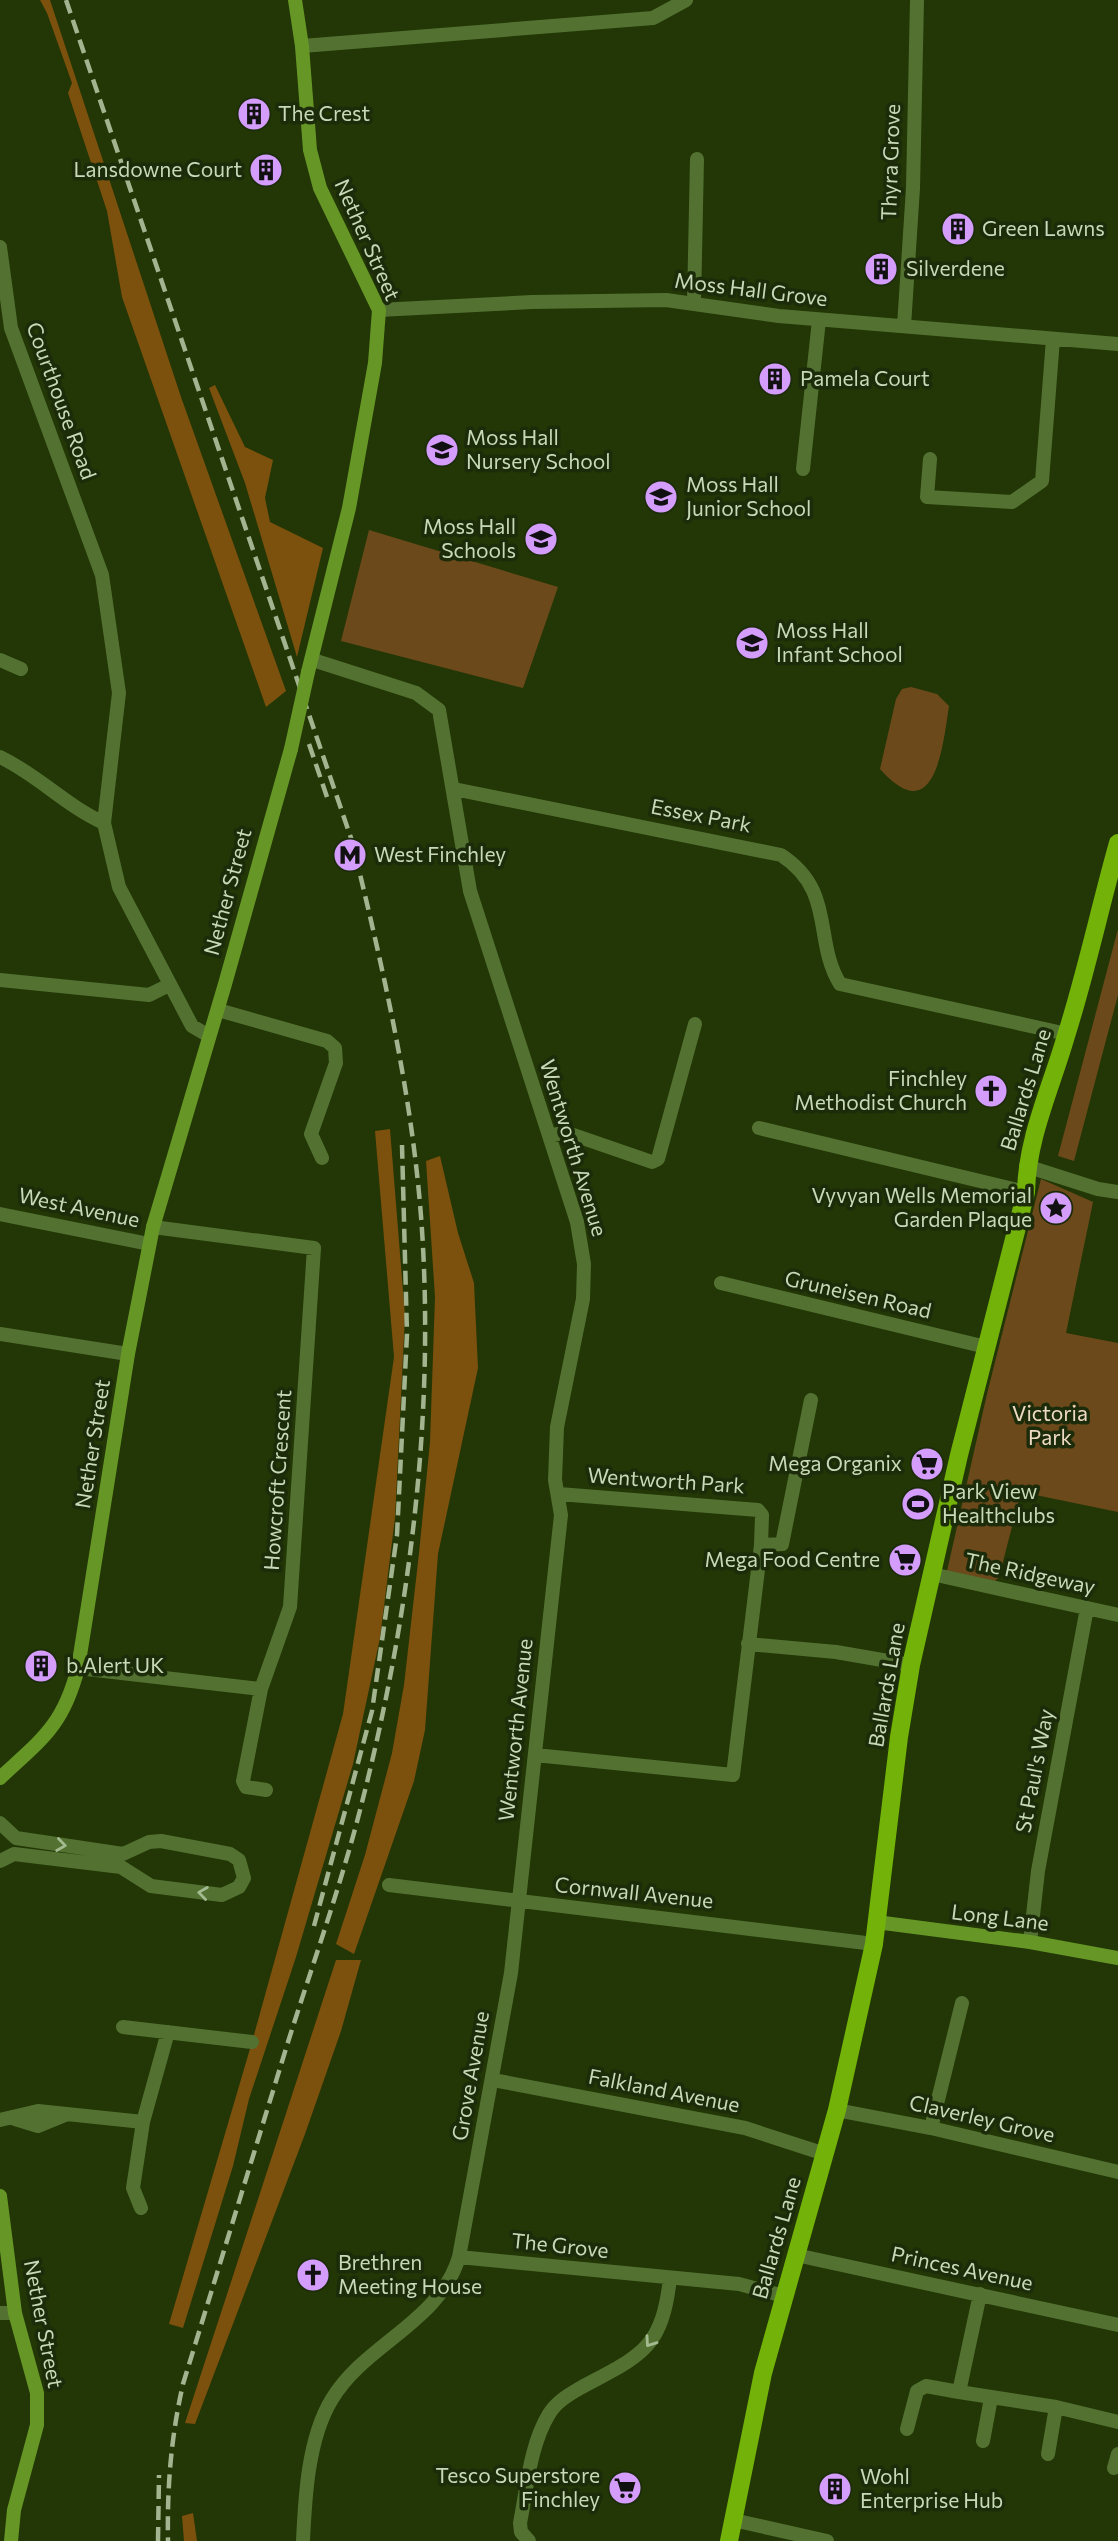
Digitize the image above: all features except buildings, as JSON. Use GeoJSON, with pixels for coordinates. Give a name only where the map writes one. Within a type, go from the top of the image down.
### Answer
{"type":"FeatureCollection","features":[{"type":"Feature","properties":{"kind":"main road","name":"Ballards Lane"},"geometry":{"type":"LineString","coordinates":[[729,2541],[763,2373],[837,2110],[874,1944],[898,1737],[911,1665],[986,1347],[1026,1192],[1026,1166],[1112,892],[1118,843]]}},
{"type":"Feature","properties":{"kind":"street","name":"Nether Street"},"geometry":{"type":"LineString","coordinates":[[0,1777],[34,1748],[58,1721],[69,1702],[78,1668],[128,1354],[149,1244],[291,749],[349,509],[374,363],[379,310],[320,188],[310,150],[303,47],[295,0]]}},
{"type":"Feature","properties":{"kind":"street"},"geometry":{"type":"LineString","coordinates":[[303,47],[653,18],[686,0]]}},
{"type":"Feature","properties":{"kind":"street","name":"Thyra Grove"},"geometry":{"type":"LineString","coordinates":[[904,326],[913,188],[917,0]]}},
{"type":"Feature","properties":{"kind":"street"},"geometry":{"type":"LineString","coordinates":[[694,303],[697,159]]}},
{"type":"Feature","properties":{"kind":"street","name":"Courthouse Road"},"geometry":{"type":"LineString","coordinates":[[0,247],[11,328],[102,575],[119,693],[104,823],[119,887],[192,1026],[209,1036]]}},
{"type":"Feature","properties":{"kind":"street","name":"Moss Hall Grove"},"geometry":{"type":"LineString","coordinates":[[379,310],[532,302],[666,300],[819,320],[1118,344]]}},
{"type":"Feature","properties":{"kind":"street"},"geometry":{"type":"LineString","coordinates":[[803,469],[819,320]]}},
{"type":"Feature","properties":{"kind":"street"},"geometry":{"type":"LineString","coordinates":[[930,459],[928,497],[1012,502],[1042,481],[1053,339]]}},
{"type":"Feature","properties":{"kind":"street"},"geometry":{"type":"LineString","coordinates":[[0,660],[21,669]]}},
{"type":"Feature","properties":{"kind":"street"},"geometry":{"type":"LineString","coordinates":[[311,666],[416,693],[439,710],[454,789]]}},
{"type":"Feature","properties":{"kind":"street"},"geometry":{"type":"LineString","coordinates":[[0,757],[28,770],[85,815],[104,823]]}},
{"type":"Feature","properties":{"kind":"street","name":"Essex Park"},"geometry":{"type":"LineString","coordinates":[[454,789],[782,855],[796,864],[811,886],[827,936],[834,974],[840,984],[1067,1034]]}},
{"type":"Feature","properties":{"kind":"street","name":"Wentworth Avenue"},"geometry":{"type":"LineString","coordinates":[[454,789],[470,891],[578,1222],[584,1264],[578,1335],[557,1427],[555,1480],[561,1515],[518,1901]]}},
{"type":"Feature","properties":{"kind":"street"},"geometry":{"type":"LineString","coordinates":[[0,980],[149,996],[169,985]]}},
{"type":"Feature","properties":{"kind":"street"},"geometry":{"type":"LineString","coordinates":[[218,1010],[327,1041],[335,1048],[336,1063],[311,1134],[321,1158]]}},
{"type":"Feature","properties":{"kind":"street"},"geometry":{"type":"LineString","coordinates":[[550,1136],[565,1132],[652,1162],[658,1159],[695,1024]]}},
{"type":"Feature","properties":{"kind":"street"},"geometry":{"type":"LineString","coordinates":[[759,1128],[1026,1192]]}},
{"type":"Feature","properties":{"kind":"street"},"geometry":{"type":"LineString","coordinates":[[1026,1166],[1098,1189],[1118,1192]]}},
{"type":"Feature","properties":{"kind":"street","name":"West Avenue"},"geometry":{"type":"LineString","coordinates":[[0,1214],[149,1244]]}},
{"type":"Feature","properties":{"kind":"street","name":"Howcroft Crescent"},"geometry":{"type":"LineString","coordinates":[[153,1227],[314,1248],[290,1607],[261,1689]]}},
{"type":"Feature","properties":{"kind":"street","name":"Gruneisen Road"},"geometry":{"type":"LineString","coordinates":[[721,1283],[986,1347]]}},
{"type":"Feature","properties":{"kind":"street"},"geometry":{"type":"LineString","coordinates":[[0,1334],[128,1354]]}},
{"type":"Feature","properties":{"kind":"street"},"geometry":{"type":"LineString","coordinates":[[761,1545],[782,1544],[811,1400]]}},
{"type":"Feature","properties":{"kind":"street","name":"Wentworth Park"},"geometry":{"type":"LineString","coordinates":[[534,1755],[733,1774],[761,1545],[762,1515],[758,1510],[559,1494]]}},
{"type":"Feature","properties":{"kind":"street","name":"The Ridgeway"},"geometry":{"type":"LineString","coordinates":[[932,1574],[1118,1615]]}},
{"type":"Feature","properties":{"kind":"street","name":"St Paul's Way"},"geometry":{"type":"LineString","coordinates":[[1030,1942],[1038,1871],[1087,1608]]}},
{"type":"Feature","properties":{"kind":"street"},"geometry":{"type":"LineString","coordinates":[[748,1644],[836,1652],[911,1665]]}},
{"type":"Feature","properties":{"kind":"street"},"geometry":{"type":"LineString","coordinates":[[78,1668],[261,1689],[243,1781],[246,1787],[266,1790]]}},
{"type":"Feature","properties":{"kind":"street"},"geometry":{"type":"LineString","coordinates":[[0,1824],[16,1838],[123,1854],[149,1842],[161,1841],[230,1854],[239,1860],[244,1878],[239,1887],[222,1895],[151,1886],[121,1867],[14,1854],[0,1861]]}},
{"type":"Feature","properties":{"kind":"street","name":"Cornwall Avenue"},"geometry":{"type":"LineString","coordinates":[[389,1885],[874,1944]]}},
{"type":"Feature","properties":{"kind":"street","name":"Grove Avenue"},"geometry":{"type":"LineString","coordinates":[[459,2257],[493,2080],[518,1901]]}},
{"type":"Feature","properties":{"kind":"street","name":"Long Lane"},"geometry":{"type":"LineString","coordinates":[[876,1922],[1030,1942],[1118,1958]]}},
{"type":"Feature","properties":{"kind":"street"},"geometry":{"type":"LineString","coordinates":[[931,2128],[962,2003]]}},
{"type":"Feature","properties":{"kind":"street"},"geometry":{"type":"LineString","coordinates":[[123,2027],[252,2042]]}},
{"type":"Feature","properties":{"kind":"street"},"geometry":{"type":"LineString","coordinates":[[141,2208],[133,2188],[143,2122],[168,2032]]}},
{"type":"Feature","properties":{"kind":"street","name":"Falkland Avenue"},"geometry":{"type":"LineString","coordinates":[[493,2080],[745,2128],[825,2154]]}},
{"type":"Feature","properties":{"kind":"street","name":"Claverley Grove"},"geometry":{"type":"LineString","coordinates":[[837,2110],[931,2128],[1118,2172]]}},
{"type":"Feature","properties":{"kind":"street"},"geometry":{"type":"LineString","coordinates":[[6,2119],[38,2111],[143,2122]]}},
{"type":"Feature","properties":{"kind":"street","name":"Nether Street"},"geometry":{"type":"LineString","coordinates":[[0,2196],[15,2314],[37,2393],[37,2425],[7,2511],[11,2541]]}},
{"type":"Feature","properties":{"kind":"street","name":"Princes Avenue"},"geometry":{"type":"LineString","coordinates":[[796,2255],[1118,2325]]}},
{"type":"Feature","properties":{"kind":"street"},"geometry":{"type":"LineString","coordinates":[[303,2541],[314,2453],[322,2418],[332,2398],[358,2368],[438,2298],[452,2280],[459,2257]]}},
{"type":"Feature","properties":{"kind":"street","name":"The Grove"},"geometry":{"type":"LineString","coordinates":[[459,2257],[739,2284],[784,2296]]}},
{"type":"Feature","properties":{"kind":"street"},"geometry":{"type":"LineString","coordinates":[[530,2541],[521,2532],[520,2523],[537,2442],[550,2412],[564,2397],[645,2351],[657,2334],[667,2303],[670,2278]]}},
{"type":"Feature","properties":{"kind":"street"},"geometry":{"type":"LineString","coordinates":[[959,2392],[980,2294]]}},
{"type":"Feature","properties":{"kind":"street"},"geometry":{"type":"LineString","coordinates":[[0,2313],[15,2314]]}},
{"type":"Feature","properties":{"kind":"street"},"geometry":{"type":"LineString","coordinates":[[907,2429],[917,2390],[926,2386],[1056,2407],[1118,2421]]}},
{"type":"Feature","properties":{"kind":"street"},"geometry":{"type":"LineString","coordinates":[[983,2441],[991,2398]]}},
{"type":"Feature","properties":{"kind":"street"},"geometry":{"type":"LineString","coordinates":[[1048,2454],[1056,2407]]}},
{"type":"Feature","properties":{"kind":"street"},"geometry":{"type":"LineString","coordinates":[[733,2519],[828,2541]]}},
{"type":"Feature","properties":{"kind":"green space"},"geometry":{"type":"Polygon","coordinates":[[[369,530],[558,587],[523,688],[341,641],[369,530]]]}},
{"type":"Feature","properties":{"kind":"green space"},"geometry":{"type":"Polygon","coordinates":[[[911,687],[937,694],[949,706],[944,740],[933,775],[925,787],[914,791],[899,786],[880,769],[896,699],[902,689],[911,687]]]}},
{"type":"Feature","properties":{"kind":"green space"},"geometry":{"type":"Polygon","coordinates":[[[1118,929],[1118,995],[1074,1161],[1058,1156],[1118,929]]]}},
{"type":"Feature","properties":{"kind":"green space","name":"Victoria Park"},"geometry":{"type":"Polygon","coordinates":[[[1041,1179],[1093,1202],[1066,1333],[1118,1343],[1118,1512],[1021,1492],[999,1577],[995,1581],[947,1571],[987,1394],[1041,1179]]]}},
{"type":"Feature","properties":{"kind":"shaded area"},"geometry":{"type":"Polygon","coordinates":[[[40,0],[50,0],[181,397],[286,691],[266,707],[122,297],[107,211],[68,93],[72,83],[40,0]]]}},
{"type":"Feature","properties":{"kind":"shaded area"},"geometry":{"type":"Polygon","coordinates":[[[215,385],[245,447],[273,460],[265,498],[270,522],[323,548],[297,657],[245,483],[209,388],[215,385]]]}},
{"type":"Feature","properties":{"kind":"shaded area"},"geometry":{"type":"Polygon","coordinates":[[[390,1129],[405,1316],[395,1518],[380,1638],[353,1764],[296,1957],[249,2099],[233,2166],[183,2328],[169,2324],[252,2042],[343,1714],[394,1357],[375,1131],[390,1129]]]}},
{"type":"Feature","properties":{"kind":"shaded area"},"geometry":{"type":"Polygon","coordinates":[[[440,1156],[458,1233],[474,1283],[478,1368],[438,1554],[425,1730],[414,1781],[354,1954],[336,1944],[365,1855],[392,1753],[404,1685],[419,1553],[430,1442],[435,1297],[426,1161],[440,1156]]]}},
{"type":"Feature","properties":{"kind":"shaded area"},"geometry":{"type":"Polygon","coordinates":[[[336,1960],[361,1960],[341,2031],[305,2134],[195,2424],[185,2423],[336,1960]]]}},
{"type":"Feature","properties":{"kind":"shaded area"},"geometry":{"type":"Polygon","coordinates":[[[193,2513],[197,2541],[184,2541],[182,2516],[193,2513]]]}},
{"type":"Feature","properties":{"kind":"railway"},"geometry":{"type":"LineString","coordinates":[[66,0],[352,841],[403,1074],[421,1216],[425,1291],[425,1366],[414,1518],[405,1593],[377,1741],[343,1871],[183,2384],[171,2462],[168,2541]]}},
{"type":"Feature","properties":{"kind":"railway"},"geometry":{"type":"LineString","coordinates":[[309,744],[327,797]]}},
{"type":"Feature","properties":{"kind":"railway"},"geometry":{"type":"LineString","coordinates":[[314,1926],[372,1711],[397,1535],[407,1334],[402,1145]]}},
{"type":"Feature","properties":{"kind":"railway"},"geometry":{"type":"LineString","coordinates":[[158,2541],[159,2475]]}},
{"type":"Feature","properties":{"kind":"place","name":"The Crest"},"geometry":{"type":"Point","coordinates":[254,114]}},
{"type":"Feature","properties":{"kind":"place","name":"Lansdowne Court"},"geometry":{"type":"Point","coordinates":[266,170]}},
{"type":"Feature","properties":{"kind":"place","name":"Green Lawns"},"geometry":{"type":"Point","coordinates":[958,229]}},
{"type":"Feature","properties":{"kind":"place","name":"Silverdene"},"geometry":{"type":"Point","coordinates":[881,269]}},
{"type":"Feature","properties":{"kind":"place","name":"Pamela Court"},"geometry":{"type":"Point","coordinates":[775,379]}},
{"type":"Feature","properties":{"kind":"place","name":"Moss Hall Nursery School"},"geometry":{"type":"Point","coordinates":[442,450]}},
{"type":"Feature","properties":{"kind":"place","name":"Moss Hall Junior School"},"geometry":{"type":"Point","coordinates":[661,497]}},
{"type":"Feature","properties":{"kind":"place","name":"Moss Hall Schools"},"geometry":{"type":"Point","coordinates":[541,539]}},
{"type":"Feature","properties":{"kind":"place","name":"Moss Hall Infant School"},"geometry":{"type":"Point","coordinates":[752,643]}},
{"type":"Feature","properties":{"kind":"place","name":"West Finchley"},"geometry":{"type":"Point","coordinates":[350,855]}},
{"type":"Feature","properties":{"kind":"place","name":"Finchley Methodist Church"},"geometry":{"type":"Point","coordinates":[991,1091]}},
{"type":"Feature","properties":{"kind":"place","name":"Vyvyan Wells Memorial Garden Plaque"},"geometry":{"type":"Point","coordinates":[1056,1208]}},
{"type":"Feature","properties":{"kind":"place","name":"Mega Organix"},"geometry":{"type":"Point","coordinates":[927,1464]}},
{"type":"Feature","properties":{"kind":"place","name":"Park View Healthclubs"},"geometry":{"type":"Point","coordinates":[918,1504]}},
{"type":"Feature","properties":{"kind":"place","name":"Mega Food Centre"},"geometry":{"type":"Point","coordinates":[905,1560]}},
{"type":"Feature","properties":{"kind":"place","name":"b.Alert UK"},"geometry":{"type":"Point","coordinates":[41,1666]}},
{"type":"Feature","properties":{"kind":"place","name":"Brethren Meeting House"},"geometry":{"type":"Point","coordinates":[313,2275]}},
{"type":"Feature","properties":{"kind":"place","name":"Tesco Superstore Finchley"},"geometry":{"type":"Point","coordinates":[625,2488]}},
{"type":"Feature","properties":{"kind":"place","name":"Wohl Enterprise Hub"},"geometry":{"type":"Point","coordinates":[835,2489]}}]}
